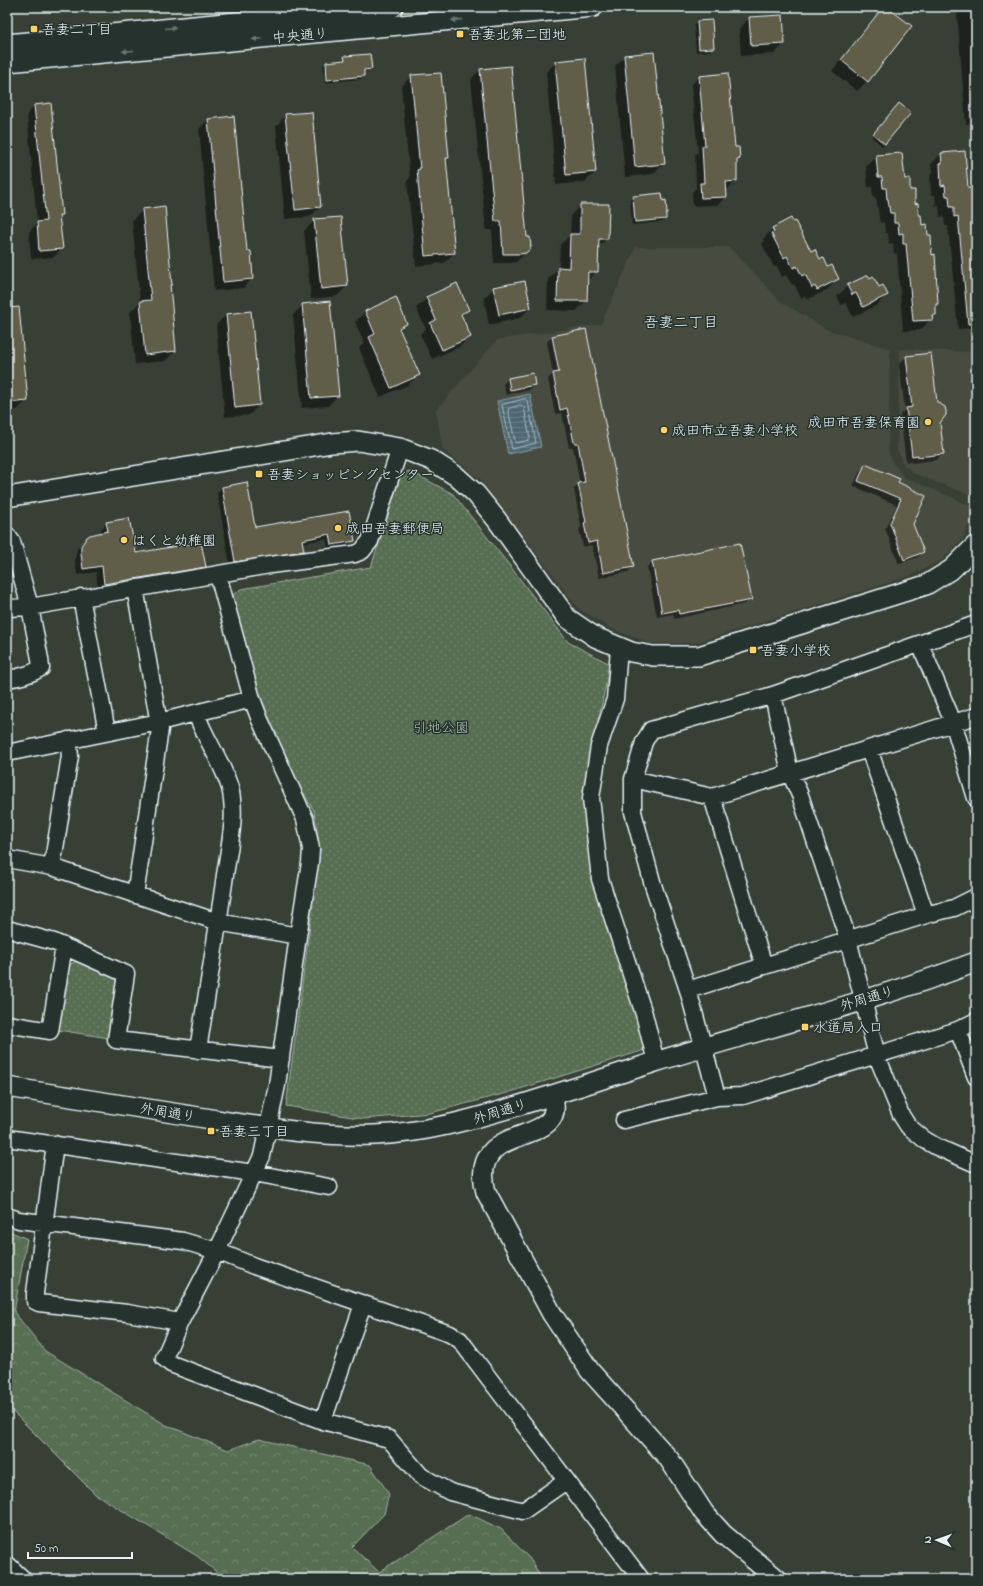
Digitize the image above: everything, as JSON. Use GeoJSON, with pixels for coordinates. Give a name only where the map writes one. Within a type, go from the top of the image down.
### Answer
{"type":"FeatureCollection","features":[{"type":"Feature","properties":{"kind":"street","name":"中央通り"},"geometry":{"type":"LineString","coordinates":[[7,44],[393,7]]}},
{"type":"Feature","properties":{"kind":"street","name":"中央通り"},"geometry":{"type":"LineString","coordinates":[[7,62],[593,7]]}},
{"type":"Feature","properties":{"kind":"street"},"geometry":{"type":"LineString","coordinates":[[7,496],[332,443],[358,441],[400,448],[431,460],[456,476],[476,494],[497,520],[567,618],[595,637],[619,648],[653,656],[699,656],[926,585],[952,569],[976,545]]}},
{"type":"Feature","properties":{"kind":"street"},"geometry":{"type":"LineString","coordinates":[[7,608],[30,607],[270,565],[355,554],[362,551],[370,542],[400,448]]}},
{"type":"Feature","properties":{"kind":"street"},"geometry":{"type":"LineString","coordinates":[[7,535],[12,542],[30,607],[41,668],[33,673],[7,679]]}},
{"type":"Feature","properties":{"kind":"street"},"geometry":{"type":"LineString","coordinates":[[218,575],[252,699],[305,819],[311,849],[277,1085],[262,1156],[217,1251],[180,1322],[164,1358],[171,1364],[323,1421],[389,1439],[421,1476],[450,1492],[523,1511],[566,1481]]}},
{"type":"Feature","properties":{"kind":"street"},"geometry":{"type":"LineString","coordinates":[[135,588],[160,729],[135,894]]}},
{"type":"Feature","properties":{"kind":"street"},"geometry":{"type":"LineString","coordinates":[[81,597],[107,732]]}},
{"type":"Feature","properties":{"kind":"street"},"geometry":{"type":"LineString","coordinates":[[717,1097],[688,990],[653,885],[633,812],[633,779],[644,742],[651,730],[773,695],[976,624]]}},
{"type":"Feature","properties":{"kind":"street"},"geometry":{"type":"LineString","coordinates":[[920,644],[953,722],[976,798]]}},
{"type":"Feature","properties":{"kind":"street"},"geometry":{"type":"LineString","coordinates":[[619,648],[615,699],[599,746],[591,798],[600,879],[644,1014],[656,1062]]}},
{"type":"Feature","properties":{"kind":"street"},"geometry":{"type":"LineString","coordinates":[[773,695],[790,773],[800,795],[848,939],[877,1056],[901,1115],[908,1126],[925,1140],[938,1147],[974,1158]]}},
{"type":"Feature","properties":{"kind":"street"},"geometry":{"type":"LineString","coordinates":[[7,753],[159,722],[252,699]]}},
{"type":"Feature","properties":{"kind":"street"},"geometry":{"type":"LineString","coordinates":[[196,713],[200,725],[222,767],[230,788],[232,806],[231,834],[198,1050]]}},
{"type":"Feature","properties":{"kind":"street"},"geometry":{"type":"LineString","coordinates":[[633,779],[712,796],[976,716]]}},
{"type":"Feature","properties":{"kind":"street"},"geometry":{"type":"LineString","coordinates":[[52,867],[70,756],[68,740]]}},
{"type":"Feature","properties":{"kind":"street"},"geometry":{"type":"LineString","coordinates":[[869,749],[926,915]]}},
{"type":"Feature","properties":{"kind":"street"},"geometry":{"type":"LineString","coordinates":[[712,796],[764,966]]}},
{"type":"Feature","properties":{"kind":"street"},"geometry":{"type":"LineString","coordinates":[[7,859],[52,867],[218,922],[298,936]]}},
{"type":"Feature","properties":{"kind":"street"},"geometry":{"type":"LineString","coordinates":[[688,990],[848,939],[954,908],[976,897]]}},
{"type":"Feature","properties":{"kind":"street"},"geometry":{"type":"LineString","coordinates":[[7,928],[54,942],[126,974],[116,1040],[281,1059]]}},
{"type":"Feature","properties":{"kind":"street"},"geometry":{"type":"LineString","coordinates":[[7,1024],[50,1031],[64,946]]}},
{"type":"Feature","properties":{"kind":"street","name":"外周通り"},"geometry":{"type":"LineString","coordinates":[[7,1087],[290,1131],[346,1135],[376,1135],[432,1129],[462,1122],[552,1095],[948,973],[976,962]]}},
{"type":"Feature","properties":{"kind":"street"},"geometry":{"type":"LineString","coordinates":[[624,1120],[717,1097],[743,1096],[958,1030],[976,1021]]}},
{"type":"Feature","properties":{"kind":"street"},"geometry":{"type":"LineString","coordinates":[[958,1030],[976,1077]]}},
{"type":"Feature","properties":{"kind":"street"},"geometry":{"type":"LineString","coordinates":[[552,1095],[555,1102],[554,1113],[550,1120],[542,1126],[492,1149],[486,1158],[483,1169],[483,1182],[486,1192],[552,1314],[590,1370],[669,1459],[704,1513],[723,1534],[776,1579]]}},
{"type":"Feature","properties":{"kind":"street"},"geometry":{"type":"LineString","coordinates":[[7,1138],[254,1173],[329,1187]]}},
{"type":"Feature","properties":{"kind":"street"},"geometry":{"type":"LineString","coordinates":[[55,1144],[43,1223],[35,1300],[39,1304],[127,1313],[180,1322]]}},
{"type":"Feature","properties":{"kind":"street"},"geometry":{"type":"LineString","coordinates":[[7,1216],[19,1220],[183,1241],[217,1251],[254,1266],[450,1334],[460,1340],[641,1579]]}},
{"type":"Feature","properties":{"kind":"street"},"geometry":{"type":"LineString","coordinates":[[323,1421],[363,1304]]}},
{"type":"Feature","properties":{"kind":"street"},"geometry":{"type":"LineString","coordinates":[[7,1564],[23,1579]]}},
{"type":"Feature","properties":{"kind":"shaded area","name":"成田市立吾妻小学校"},"geometry":{"type":"Polygon","coordinates":[[[636,247],[729,247],[781,302],[828,330],[890,349],[888,450],[892,462],[904,477],[976,508],[963,538],[942,560],[907,577],[695,643],[652,644],[610,628],[578,608],[479,478],[443,450],[436,410],[497,340],[601,324],[636,247]]]}},
{"type":"Feature","properties":{"kind":"shaded area"},"geometry":{"type":"Polygon","coordinates":[[[900,349],[976,352],[976,497],[915,474],[904,465],[897,450],[900,349]]]}},
{"type":"Feature","properties":{"kind":"green space","name":"引地公園"},"geometry":{"type":"Polygon","coordinates":[[[410,471],[453,494],[568,642],[610,664],[583,795],[588,848],[648,1049],[507,1093],[430,1113],[364,1119],[286,1106],[320,850],[314,811],[292,773],[247,670],[233,595],[241,589],[371,567],[401,474],[410,471]]]}},
{"type":"Feature","properties":{"kind":"green space"},"geometry":{"type":"Polygon","coordinates":[[[78,961],[113,976],[117,982],[109,1038],[58,1030],[69,966],[78,961]]]}},
{"type":"Feature","properties":{"kind":"green space"},"geometry":{"type":"Polygon","coordinates":[[[7,1230],[27,1239],[14,1312],[45,1351],[166,1425],[228,1450],[259,1439],[370,1465],[389,1494],[384,1514],[352,1547],[379,1572],[469,1514],[501,1529],[530,1559],[542,1579],[225,1579],[197,1556],[95,1494],[7,1406],[7,1230]]]}},
{"type":"Feature","properties":{"kind":"water"},"geometry":{"type":"Polygon","coordinates":[[[530,394],[541,447],[508,454],[497,401],[530,394]]]}},
{"type":"Feature","properties":{"kind":"building"},"geometry":{"type":"Polygon","coordinates":[[[883,7],[887,7],[912,26],[868,82],[841,60],[883,7]]]}},
{"type":"Feature","properties":{"kind":"building"},"geometry":{"type":"Polygon","coordinates":[[[783,15],[785,44],[751,46],[749,17],[783,15]]]}},
{"type":"Feature","properties":{"kind":"building"},"geometry":{"type":"Polygon","coordinates":[[[712,20],[714,48],[699,49],[697,21],[712,20]]]}},
{"type":"Feature","properties":{"kind":"building"},"geometry":{"type":"Polygon","coordinates":[[[654,52],[665,164],[635,167],[624,55],[654,52]]]}},
{"type":"Feature","properties":{"kind":"building"},"geometry":{"type":"Polygon","coordinates":[[[370,54],[372,69],[364,70],[364,76],[327,80],[326,62],[345,60],[344,56],[370,54]]]}},
{"type":"Feature","properties":{"kind":"building"},"geometry":{"type":"Polygon","coordinates":[[[585,58],[596,172],[566,175],[555,61],[585,58]]]}},
{"type":"Feature","properties":{"kind":"building"},"geometry":{"type":"Polygon","coordinates":[[[511,66],[527,237],[530,237],[531,248],[526,253],[520,254],[503,254],[501,221],[495,221],[480,69],[511,66]]]}},
{"type":"Feature","properties":{"kind":"building"},"geometry":{"type":"Polygon","coordinates":[[[441,73],[449,158],[446,158],[455,253],[425,256],[417,170],[420,169],[411,75],[441,73]]]}},
{"type":"Feature","properties":{"kind":"building"},"geometry":{"type":"Polygon","coordinates":[[[728,73],[735,147],[739,147],[740,159],[737,160],[737,181],[726,182],[727,197],[701,198],[700,183],[704,183],[702,146],[705,146],[699,76],[728,73]]]}},
{"type":"Feature","properties":{"kind":"building"},"geometry":{"type":"Polygon","coordinates":[[[51,103],[62,215],[59,215],[63,249],[39,251],[37,222],[46,221],[34,105],[51,103]]]}},
{"type":"Feature","properties":{"kind":"building"},"geometry":{"type":"Polygon","coordinates":[[[899,103],[911,113],[885,144],[873,134],[899,103]]]}},
{"type":"Feature","properties":{"kind":"building"},"geometry":{"type":"Polygon","coordinates":[[[312,112],[321,207],[295,210],[285,114],[312,112]]]}},
{"type":"Feature","properties":{"kind":"building"},"geometry":{"type":"Polygon","coordinates":[[[234,116],[247,251],[251,251],[253,279],[223,282],[208,119],[234,116]]]}},
{"type":"Feature","properties":{"kind":"building"},"geometry":{"type":"Polygon","coordinates":[[[965,151],[968,188],[971,188],[972,199],[976,198],[976,324],[968,324],[958,216],[954,217],[954,207],[950,207],[949,196],[946,196],[945,185],[941,186],[941,153],[965,151]]]}},
{"type":"Feature","properties":{"kind":"building"},"geometry":{"type":"Polygon","coordinates":[[[902,153],[905,179],[910,178],[910,190],[915,190],[915,204],[918,203],[922,225],[927,224],[928,235],[931,235],[932,255],[935,254],[938,304],[936,304],[936,315],[932,315],[933,320],[913,321],[906,244],[903,244],[903,233],[899,234],[898,223],[894,223],[894,213],[890,213],[886,188],[883,188],[882,177],[878,177],[876,155],[902,153]]]}},
{"type":"Feature","properties":{"kind":"building"},"geometry":{"type":"Polygon","coordinates":[[[662,193],[663,201],[666,200],[666,219],[635,222],[633,196],[662,193]]]}},
{"type":"Feature","properties":{"kind":"building"},"geometry":{"type":"Polygon","coordinates":[[[580,204],[609,204],[608,239],[599,239],[598,272],[588,272],[587,301],[557,301],[558,267],[569,268],[570,234],[580,234],[580,204]]]}},
{"type":"Feature","properties":{"kind":"building"},"geometry":{"type":"Polygon","coordinates":[[[165,206],[176,351],[145,355],[140,301],[151,300],[142,209],[165,206]]]}},
{"type":"Feature","properties":{"kind":"building"},"geometry":{"type":"Polygon","coordinates":[[[341,217],[348,286],[321,289],[314,219],[341,217]]]}},
{"type":"Feature","properties":{"kind":"building"},"geometry":{"type":"Polygon","coordinates":[[[791,218],[793,222],[795,221],[811,251],[815,249],[820,259],[824,258],[828,267],[832,265],[839,279],[817,290],[815,286],[812,288],[805,274],[802,276],[797,266],[793,268],[787,256],[784,258],[771,233],[774,232],[772,228],[791,218]]]}},
{"type":"Feature","properties":{"kind":"building"},"geometry":{"type":"Polygon","coordinates":[[[868,275],[870,278],[873,276],[879,287],[883,285],[888,295],[863,307],[856,293],[852,295],[847,285],[868,275]]]}},
{"type":"Feature","properties":{"kind":"building"},"geometry":{"type":"Polygon","coordinates":[[[525,281],[531,308],[499,315],[493,287],[525,281]]]}},
{"type":"Feature","properties":{"kind":"building"},"geometry":{"type":"Polygon","coordinates":[[[457,283],[469,310],[461,314],[471,337],[442,350],[430,323],[436,320],[426,297],[457,283]]]}},
{"type":"Feature","properties":{"kind":"building"},"geometry":{"type":"Polygon","coordinates":[[[396,297],[407,324],[399,328],[420,375],[391,388],[369,337],[375,334],[365,311],[396,297]]]}},
{"type":"Feature","properties":{"kind":"building"},"geometry":{"type":"Polygon","coordinates":[[[330,301],[339,396],[311,398],[302,304],[330,301]]]}},
{"type":"Feature","properties":{"kind":"building"},"geometry":{"type":"Polygon","coordinates":[[[19,307],[28,401],[8,403],[7,308],[19,307]]]}},
{"type":"Feature","properties":{"kind":"building"},"geometry":{"type":"Polygon","coordinates":[[[251,311],[260,405],[235,408],[226,314],[251,311]]]}},
{"type":"Feature","properties":{"kind":"building"},"geometry":{"type":"Polygon","coordinates":[[[586,329],[634,567],[603,573],[597,541],[588,543],[584,523],[586,522],[578,483],[585,482],[578,443],[574,443],[567,408],[560,410],[553,373],[559,372],[552,336],[586,329]]]}},
{"type":"Feature","properties":{"kind":"building"},"geometry":{"type":"Polygon","coordinates":[[[931,353],[937,402],[945,407],[946,411],[946,415],[940,423],[944,454],[918,457],[918,455],[912,456],[906,408],[912,407],[906,356],[931,353]]]}},
{"type":"Feature","properties":{"kind":"building"},"geometry":{"type":"Polygon","coordinates":[[[533,373],[535,385],[510,390],[508,378],[533,373]]]}},
{"type":"Feature","properties":{"kind":"building"},"geometry":{"type":"Polygon","coordinates":[[[865,464],[900,479],[898,482],[926,496],[913,524],[924,552],[904,560],[890,523],[901,499],[858,481],[865,464]]]}},
{"type":"Feature","properties":{"kind":"building"},"geometry":{"type":"Polygon","coordinates":[[[247,482],[255,527],[349,511],[355,541],[332,545],[330,534],[302,540],[304,551],[235,562],[222,487],[247,482]]]}},
{"type":"Feature","properties":{"kind":"building"},"geometry":{"type":"Polygon","coordinates":[[[129,518],[136,553],[201,542],[206,567],[104,584],[102,566],[83,569],[81,546],[90,535],[108,531],[106,522],[129,518]]]}},
{"type":"Feature","properties":{"kind":"building"},"geometry":{"type":"Polygon","coordinates":[[[740,543],[752,600],[679,614],[678,610],[662,613],[652,561],[740,543]]]}},
{"type":"Feature","properties":{"kind":"place","name":"吾妻二丁目"},"geometry":{"type":"Point","coordinates":[34,29]}},
{"type":"Feature","properties":{"kind":"place","name":"吾妻北第二団地"},"geometry":{"type":"Point","coordinates":[460,34]}},
{"type":"Feature","properties":{"kind":"place","name":"成田市吾妻保育園"},"geometry":{"type":"Point","coordinates":[928,422]}},
{"type":"Feature","properties":{"kind":"place","name":"成田市立吾妻小学校"},"geometry":{"type":"Point","coordinates":[664,430]}},
{"type":"Feature","properties":{"kind":"place","name":"吾妻ショッピングセンター"},"geometry":{"type":"Point","coordinates":[259,474]}},
{"type":"Feature","properties":{"kind":"place","name":"成田吾妻郵便局"},"geometry":{"type":"Point","coordinates":[338,528]}},
{"type":"Feature","properties":{"kind":"place","name":"はくと幼稚園"},"geometry":{"type":"Point","coordinates":[124,540]}},
{"type":"Feature","properties":{"kind":"place","name":"吾妻小学校"},"geometry":{"type":"Point","coordinates":[753,650]}},
{"type":"Feature","properties":{"kind":"place","name":"水道局入口"},"geometry":{"type":"Point","coordinates":[805,1027]}},
{"type":"Feature","properties":{"kind":"place","name":"吾妻三丁目"},"geometry":{"type":"Point","coordinates":[211,1131]}},
{"type":"Feature","properties":{"kind":"district","name":"吾妻二丁目"},"geometry":{"type":"Point","coordinates":[681,322]}}]}
